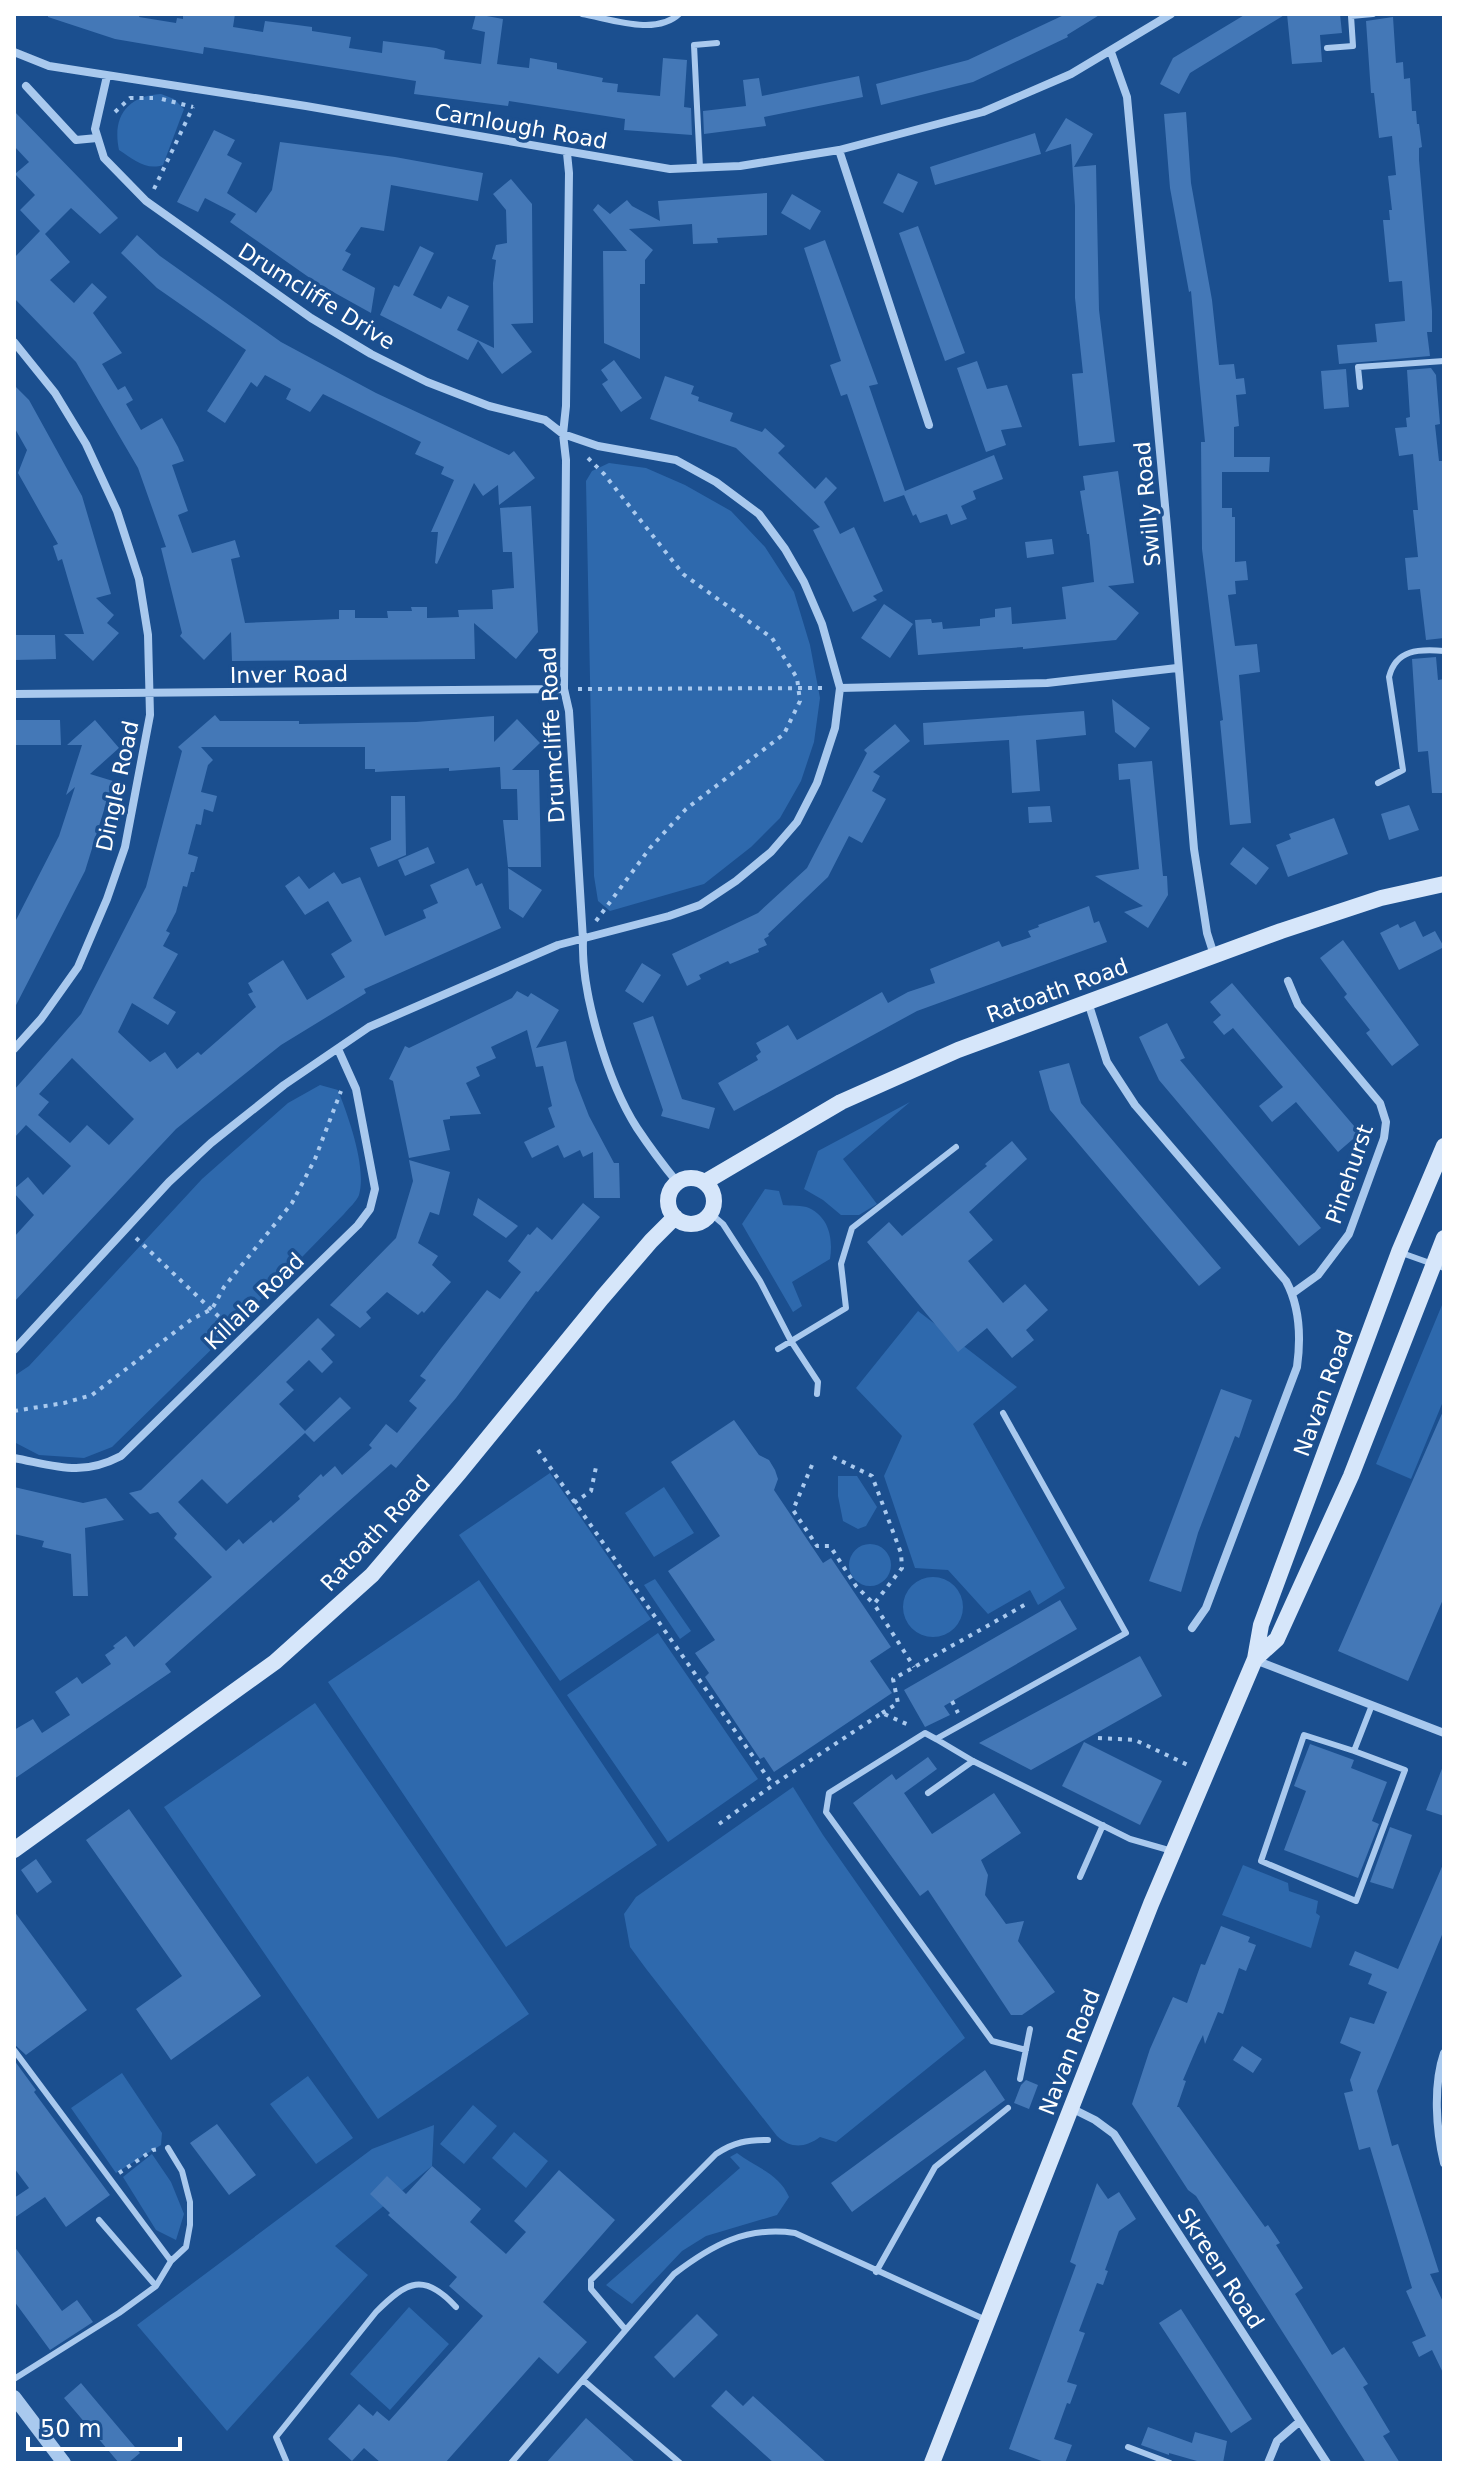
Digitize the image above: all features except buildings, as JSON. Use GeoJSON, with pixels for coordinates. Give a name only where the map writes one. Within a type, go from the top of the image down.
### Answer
{"type":"FeatureCollection","features":[{"type":"Feature","properties":{"kind":"main road","name":"Ratoath Road"},"geometry":{"type":"LineString","coordinates":[[705,1182],[841,1102],[958,1050],[1214,955],[1381,898],[1436,886]]}},
{"type":"Feature","properties":{"kind":"main road"},"geometry":{"type":"LineString","coordinates":[[1436,886],[1444,898]]}},
{"type":"Feature","properties":{"kind":"main road","name":"Navan Road"},"geometry":{"type":"LineString","coordinates":[[932,2463],[1172,1851],[1255,1659],[1261,1625],[1399,1252],[1444,1146]]}},
{"type":"Feature","properties":{"kind":"main road"},"geometry":{"type":"LineString","coordinates":[[693,1178],[705,1182],[714,1199],[710,1213],[704,1219],[689,1224],[675,1217],[668,1203],[677,1182],[693,1178]]}},
{"type":"Feature","properties":{"kind":"main road","name":"Ratoath Road"},"geometry":{"type":"LineString","coordinates":[[14,1850],[275,1662],[372,1575],[611,1286],[675,1217]]}},
{"type":"Feature","properties":{"kind":"main road","name":"Navan Road"},"geometry":{"type":"LineString","coordinates":[[1255,1659],[1277,1639],[1351,1476],[1439,1266],[1444,1238]]}},
{"type":"Feature","properties":{"kind":"street","name":"Carnlough Road"},"geometry":{"type":"LineString","coordinates":[[14,52],[49,66],[306,106],[670,169],[753,165],[839,150],[983,112],[1071,74],[1171,14]]}},
{"type":"Feature","properties":{"kind":"street","name":"Swilly Road"},"geometry":{"type":"LineString","coordinates":[[1111,52],[1127,97],[1194,849],[1207,933],[1214,955]]}},
{"type":"Feature","properties":{"kind":"street"},"geometry":{"type":"LineString","coordinates":[[26,86],[76,140],[97,138],[95,129],[107,76]]}},
{"type":"Feature","properties":{"kind":"street","name":"Drumcliffe Drive"},"geometry":{"type":"LineString","coordinates":[[97,138],[104,158],[146,201],[311,318],[371,354],[427,382],[489,406],[545,420],[563,434]]}},
{"type":"Feature","properties":{"kind":"street"},"geometry":{"type":"LineString","coordinates":[[839,150],[929,425]]}},
{"type":"Feature","properties":{"kind":"street","name":"Drumcliffe Road"},"geometry":{"type":"LineString","coordinates":[[567,153],[563,434],[566,460],[564,689],[569,711],[582,966],[600,1040],[617,1087],[635,1126],[677,1182]]}},
{"type":"Feature","properties":{"kind":"street","name":"Dingle Road"},"geometry":{"type":"LineString","coordinates":[[14,342],[55,393],[86,444],[117,511],[139,579],[148,635],[150,715],[125,847],[107,899],[78,967],[41,1019],[14,1049]]}},
{"type":"Feature","properties":{"kind":"street"},"geometry":{"type":"LineString","coordinates":[[14,1350],[169,1182],[211,1143],[284,1085],[369,1027],[558,945],[700,905],[771,852],[797,822],[817,783],[835,728],[840,688],[822,624],[804,582],[785,549],[759,514],[716,482],[676,460],[598,446],[563,434]]}},
{"type":"Feature","properties":{"kind":"street"},"geometry":{"type":"LineString","coordinates":[[840,688],[1047,683],[1177,668]]}},
{"type":"Feature","properties":{"kind":"street","name":"Inver Road"},"geometry":{"type":"LineString","coordinates":[[14,694],[564,689]]}},
{"type":"Feature","properties":{"kind":"street","name":"Pinehurst"},"geometry":{"type":"LineString","coordinates":[[1288,981],[1298,1005],[1380,1103],[1386,1122],[1384,1138],[1349,1234],[1318,1275],[1293,1293]]}},
{"type":"Feature","properties":{"kind":"street"},"geometry":{"type":"LineString","coordinates":[[1087,1002],[1107,1062],[1135,1105],[1273,1264],[1293,1293],[1300,1346],[1297,1367],[1206,1608],[1192,1628]]}},
{"type":"Feature","properties":{"kind":"street","name":"Killala Road"},"geometry":{"type":"LineString","coordinates":[[14,1458],[81,1470],[101,1467],[121,1456],[358,1225],[370,1209],[375,1189],[356,1089],[338,1049]]}},
{"type":"Feature","properties":{"kind":"street"},"geometry":{"type":"LineString","coordinates":[[1255,1659],[1444,1733]]}},
{"type":"Feature","properties":{"kind":"street"},"geometry":{"type":"LineString","coordinates":[[1444,2053],[1439,2067],[1438,2101],[1444,2163]]}},
{"type":"Feature","properties":{"kind":"street","name":"Skreen Road"},"geometry":{"type":"LineString","coordinates":[[1071,2108],[1114,2134],[1327,2463]]}},
{"type":"Feature","properties":{"kind":"street"},"geometry":{"type":"LineString","coordinates":[[14,2397],[64,2463]]}},
{"type":"Feature","properties":{"kind":"street"},"geometry":{"type":"LineString","coordinates":[[1268,2463],[1277,2441],[1299,2422]]}},
{"type":"Feature","properties":{"kind":"lane"},"geometry":{"type":"LineString","coordinates":[[582,14],[648,26],[671,22],[679,14]]}},
{"type":"Feature","properties":{"kind":"lane"},"geometry":{"type":"LineString","coordinates":[[1327,48],[1353,46],[1351,16],[1373,14]]}},
{"type":"Feature","properties":{"kind":"lane"},"geometry":{"type":"LineString","coordinates":[[700,168],[694,45],[717,43]]}},
{"type":"Feature","properties":{"kind":"lane"},"geometry":{"type":"LineString","coordinates":[[1360,387],[1358,367],[1444,361]]}},
{"type":"Feature","properties":{"kind":"lane"},"geometry":{"type":"LineString","coordinates":[[1378,783],[1403,770],[1389,677],[1392,664],[1404,654],[1444,651]]}},
{"type":"Feature","properties":{"kind":"lane"},"geometry":{"type":"LineString","coordinates":[[778,1349],[846,1308],[841,1264],[852,1228],[956,1147]]}},
{"type":"Feature","properties":{"kind":"lane"},"geometry":{"type":"LineString","coordinates":[[710,1213],[723,1224],[760,1281],[791,1341],[818,1382],[817,1394]]}},
{"type":"Feature","properties":{"kind":"lane"},"geometry":{"type":"LineString","coordinates":[[1399,1252],[1439,1266]]}},
{"type":"Feature","properties":{"kind":"lane"},"geometry":{"type":"LineString","coordinates":[[936,1739],[1126,1633],[1003,1413]]}},
{"type":"Feature","properties":{"kind":"lane"},"geometry":{"type":"LineString","coordinates":[[1354,1751],[1372,1705]]}},
{"type":"Feature","properties":{"kind":"lane"},"geometry":{"type":"LineString","coordinates":[[1026,2050],[992,2041],[826,1812],[829,1793],[925,1733],[973,1761],[1130,1839],[1172,1851]]}},
{"type":"Feature","properties":{"kind":"lane"},"geometry":{"type":"LineString","coordinates":[[1304,1735],[1354,1751],[1405,1770],[1356,1901],[1261,1861],[1304,1735]]}},
{"type":"Feature","properties":{"kind":"lane"},"geometry":{"type":"LineString","coordinates":[[928,1793],[973,1761]]}},
{"type":"Feature","properties":{"kind":"lane"},"geometry":{"type":"LineString","coordinates":[[1080,1877],[1103,1825]]}},
{"type":"Feature","properties":{"kind":"lane"},"geometry":{"type":"LineString","coordinates":[[1020,2079],[1030,2029]]}},
{"type":"Feature","properties":{"kind":"lane"},"geometry":{"type":"LineString","coordinates":[[14,2050],[171,2261]]}},
{"type":"Feature","properties":{"kind":"lane"},"geometry":{"type":"LineString","coordinates":[[876,2272],[935,2167],[1008,2108]]}},
{"type":"Feature","properties":{"kind":"lane"},"geometry":{"type":"LineString","coordinates":[[625,2329],[591,2289],[591,2280],[716,2154],[744,2140],[768,2140]]}},
{"type":"Feature","properties":{"kind":"lane"},"geometry":{"type":"LineString","coordinates":[[14,2379],[156,2286],[171,2261],[186,2247],[190,2213],[182,2171],[168,2148]]}},
{"type":"Feature","properties":{"kind":"lane"},"geometry":{"type":"LineString","coordinates":[[99,2220],[156,2286]]}},
{"type":"Feature","properties":{"kind":"lane"},"geometry":{"type":"LineString","coordinates":[[511,2463],[674,2274],[698,2256],[737,2237],[761,2231],[795,2233],[987,2320]]}},
{"type":"Feature","properties":{"kind":"lane"},"geometry":{"type":"LineString","coordinates":[[287,2463],[276,2437],[394,2293],[409,2286],[431,2285],[442,2291],[456,2307]]}},
{"type":"Feature","properties":{"kind":"lane"},"geometry":{"type":"LineString","coordinates":[[583,2380],[680,2463]]}},
{"type":"Feature","properties":{"kind":"lane"},"geometry":{"type":"LineString","coordinates":[[1128,2447],[1170,2463]]}},
{"type":"Feature","properties":{"kind":"path"},"geometry":{"type":"LineString","coordinates":[[143,182],[152,191],[193,107],[197,90]]}},
{"type":"Feature","properties":{"kind":"path"},"geometry":{"type":"LineString","coordinates":[[111,122],[116,110],[130,98],[156,98],[193,107]]}},
{"type":"Feature","properties":{"kind":"path"},"geometry":{"type":"LineString","coordinates":[[563,434],[604,474],[683,574],[772,638],[797,678],[798,689],[797,710],[784,734],[686,809],[650,848],[583,940]]}},
{"type":"Feature","properties":{"kind":"path"},"geometry":{"type":"LineString","coordinates":[[564,689],[840,688]]}},
{"type":"Feature","properties":{"kind":"path"},"geometry":{"type":"LineString","coordinates":[[14,1411],[92,1395],[192,1319],[212,1309],[224,1287],[292,1203],[321,1146],[347,1069]]}},
{"type":"Feature","properties":{"kind":"path"},"geometry":{"type":"LineString","coordinates":[[126,1228],[242,1338]]}},
{"type":"Feature","properties":{"kind":"path"},"geometry":{"type":"LineString","coordinates":[[538,1450],[773,1785]]}},
{"type":"Feature","properties":{"kind":"path"},"geometry":{"type":"LineString","coordinates":[[833,1457],[872,1476],[901,1553],[902,1568],[874,1604]]}},
{"type":"Feature","properties":{"kind":"path"},"geometry":{"type":"LineString","coordinates":[[812,1465],[793,1510],[817,1546],[830,1546],[856,1586],[874,1604],[914,1667]]}},
{"type":"Feature","properties":{"kind":"path"},"geometry":{"type":"LineString","coordinates":[[574,1503],[591,1491],[596,1467]]}},
{"type":"Feature","properties":{"kind":"path"},"geometry":{"type":"LineString","coordinates":[[719,1824],[898,1703],[893,1679],[1028,1603]]}},
{"type":"Feature","properties":{"kind":"path"},"geometry":{"type":"LineString","coordinates":[[882,1713],[925,1733]]}},
{"type":"Feature","properties":{"kind":"path"},"geometry":{"type":"LineString","coordinates":[[1098,1738],[1135,1740],[1207,1774]]}},
{"type":"Feature","properties":{"kind":"path"},"geometry":{"type":"LineString","coordinates":[[110,2179],[153,2150],[168,2148]]}},
{"type":"Feature","properties":{"kind":"shaded area"},"geometry":{"type":"Polygon","coordinates":[[[161,94],[174,99],[184,109],[163,165],[151,166],[119,150],[118,128],[120,118],[131,104],[161,94]]]}},
{"type":"Feature","properties":{"kind":"shaded area"},"geometry":{"type":"Polygon","coordinates":[[[609,463],[646,468],[685,485],[731,511],[765,547],[794,592],[810,645],[820,698],[814,742],[801,781],[780,818],[751,847],[704,884],[610,911],[598,901],[594,876],[586,481],[592,471],[609,463]]]}},
{"type":"Feature","properties":{"kind":"shaded area"},"geometry":{"type":"Polygon","coordinates":[[[320,1085],[338,1090],[355,1142],[361,1184],[359,1195],[352,1205],[112,1447],[84,1458],[39,1455],[14,1442],[14,1376],[29,1366],[202,1179],[288,1103],[320,1085]]]}},
{"type":"Feature","properties":{"kind":"shaded area"},"geometry":{"type":"Polygon","coordinates":[[[910,1102],[843,1159],[877,1204],[859,1215],[841,1215],[804,1189],[818,1151],[910,1102]]]}},
{"type":"Feature","properties":{"kind":"shaded area"},"geometry":{"type":"Polygon","coordinates":[[[765,1189],[779,1191],[783,1205],[806,1207],[816,1212],[826,1224],[830,1237],[830,1259],[792,1282],[802,1306],[793,1312],[742,1224],[765,1189]]]}},
{"type":"Feature","properties":{"kind":"shaded area"},"geometry":{"type":"Polygon","coordinates":[[[1442,1305],[1444,1399],[1411,1479],[1376,1464],[1442,1305]]]}},
{"type":"Feature","properties":{"kind":"shaded area"},"geometry":{"type":"Polygon","coordinates":[[[918,1311],[1017,1387],[973,1424],[1065,1588],[1038,1605],[1030,1590],[988,1614],[948,1570],[915,1568],[884,1476],[902,1436],[856,1388],[918,1311]]]}},
{"type":"Feature","properties":{"kind":"shaded area"},"geometry":{"type":"Polygon","coordinates":[[[550,1473],[651,1619],[560,1681],[459,1535],[550,1473]]]}},
{"type":"Feature","properties":{"kind":"shaded area"},"geometry":{"type":"Polygon","coordinates":[[[838,1476],[857,1476],[877,1507],[866,1526],[858,1529],[843,1521],[838,1476]]]}},
{"type":"Feature","properties":{"kind":"shaded area"},"geometry":{"type":"Polygon","coordinates":[[[664,1487],[694,1533],[654,1557],[625,1513],[664,1487]]]}},
{"type":"Feature","properties":{"kind":"shaded area"},"geometry":{"type":"Polygon","coordinates":[[[870,1544],[885,1550],[891,1565],[885,1580],[870,1586],[855,1580],[849,1565],[855,1550],[870,1544]]]}},
{"type":"Feature","properties":{"kind":"shaded area"},"geometry":{"type":"Polygon","coordinates":[[[933,1577],[944,1579],[954,1586],[961,1596],[961,1618],[954,1628],[944,1635],[933,1637],[922,1635],[912,1628],[905,1618],[903,1607],[905,1596],[912,1586],[922,1579],[933,1577]]]}},
{"type":"Feature","properties":{"kind":"shaded area"},"geometry":{"type":"Polygon","coordinates":[[[655,1579],[691,1631],[680,1639],[644,1585],[655,1579]]]}},
{"type":"Feature","properties":{"kind":"shaded area"},"geometry":{"type":"Polygon","coordinates":[[[479,1580],[657,1845],[506,1947],[328,1682],[479,1580]]]}},
{"type":"Feature","properties":{"kind":"shaded area"},"geometry":{"type":"Polygon","coordinates":[[[658,1633],[758,1779],[668,1842],[567,1695],[658,1633]]]}},
{"type":"Feature","properties":{"kind":"shaded area"},"geometry":{"type":"Polygon","coordinates":[[[315,1703],[529,2014],[378,2119],[164,1807],[315,1703]]]}},
{"type":"Feature","properties":{"kind":"shaded area"},"geometry":{"type":"Polygon","coordinates":[[[793,1787],[965,2038],[836,2142],[820,2137],[798,2146],[777,2136],[647,1970],[630,1947],[624,1914],[636,1897],[793,1787]]]}},
{"type":"Feature","properties":{"kind":"shaded area"},"geometry":{"type":"Polygon","coordinates":[[[1243,1865],[1288,1883],[1289,1891],[1318,1901],[1316,1913],[1320,1916],[1311,1948],[1222,1915],[1243,1865]]]}},
{"type":"Feature","properties":{"kind":"shaded area"},"geometry":{"type":"Polygon","coordinates":[[[122,2073],[162,2133],[161,2145],[116,2173],[71,2108],[122,2073]]]}},
{"type":"Feature","properties":{"kind":"shaded area"},"geometry":{"type":"Polygon","coordinates":[[[308,2076],[353,2138],[316,2164],[270,2104],[308,2076]]]}},
{"type":"Feature","properties":{"kind":"shaded area"},"geometry":{"type":"Polygon","coordinates":[[[473,2105],[497,2126],[464,2164],[440,2144],[473,2105]]]}},
{"type":"Feature","properties":{"kind":"shaded area"},"geometry":{"type":"Polygon","coordinates":[[[434,2125],[432,2166],[335,2246],[368,2275],[227,2431],[137,2325],[372,2149],[434,2125]]]}},
{"type":"Feature","properties":{"kind":"shaded area"},"geometry":{"type":"Polygon","coordinates":[[[514,2132],[548,2161],[526,2188],[492,2158],[514,2132]]]}},
{"type":"Feature","properties":{"kind":"shaded area"},"geometry":{"type":"Polygon","coordinates":[[[737,2153],[773,2176],[785,2189],[789,2197],[777,2215],[706,2236],[682,2251],[632,2304],[606,2285],[740,2168],[730,2157],[737,2153]]]}},
{"type":"Feature","properties":{"kind":"shaded area"},"geometry":{"type":"Polygon","coordinates":[[[152,2154],[171,2182],[184,2214],[176,2240],[156,2230],[123,2177],[152,2154]]]}},
{"type":"Feature","properties":{"kind":"shaded area"},"geometry":{"type":"Polygon","coordinates":[[[409,2307],[449,2344],[390,2410],[350,2374],[409,2307]]]}}]}
